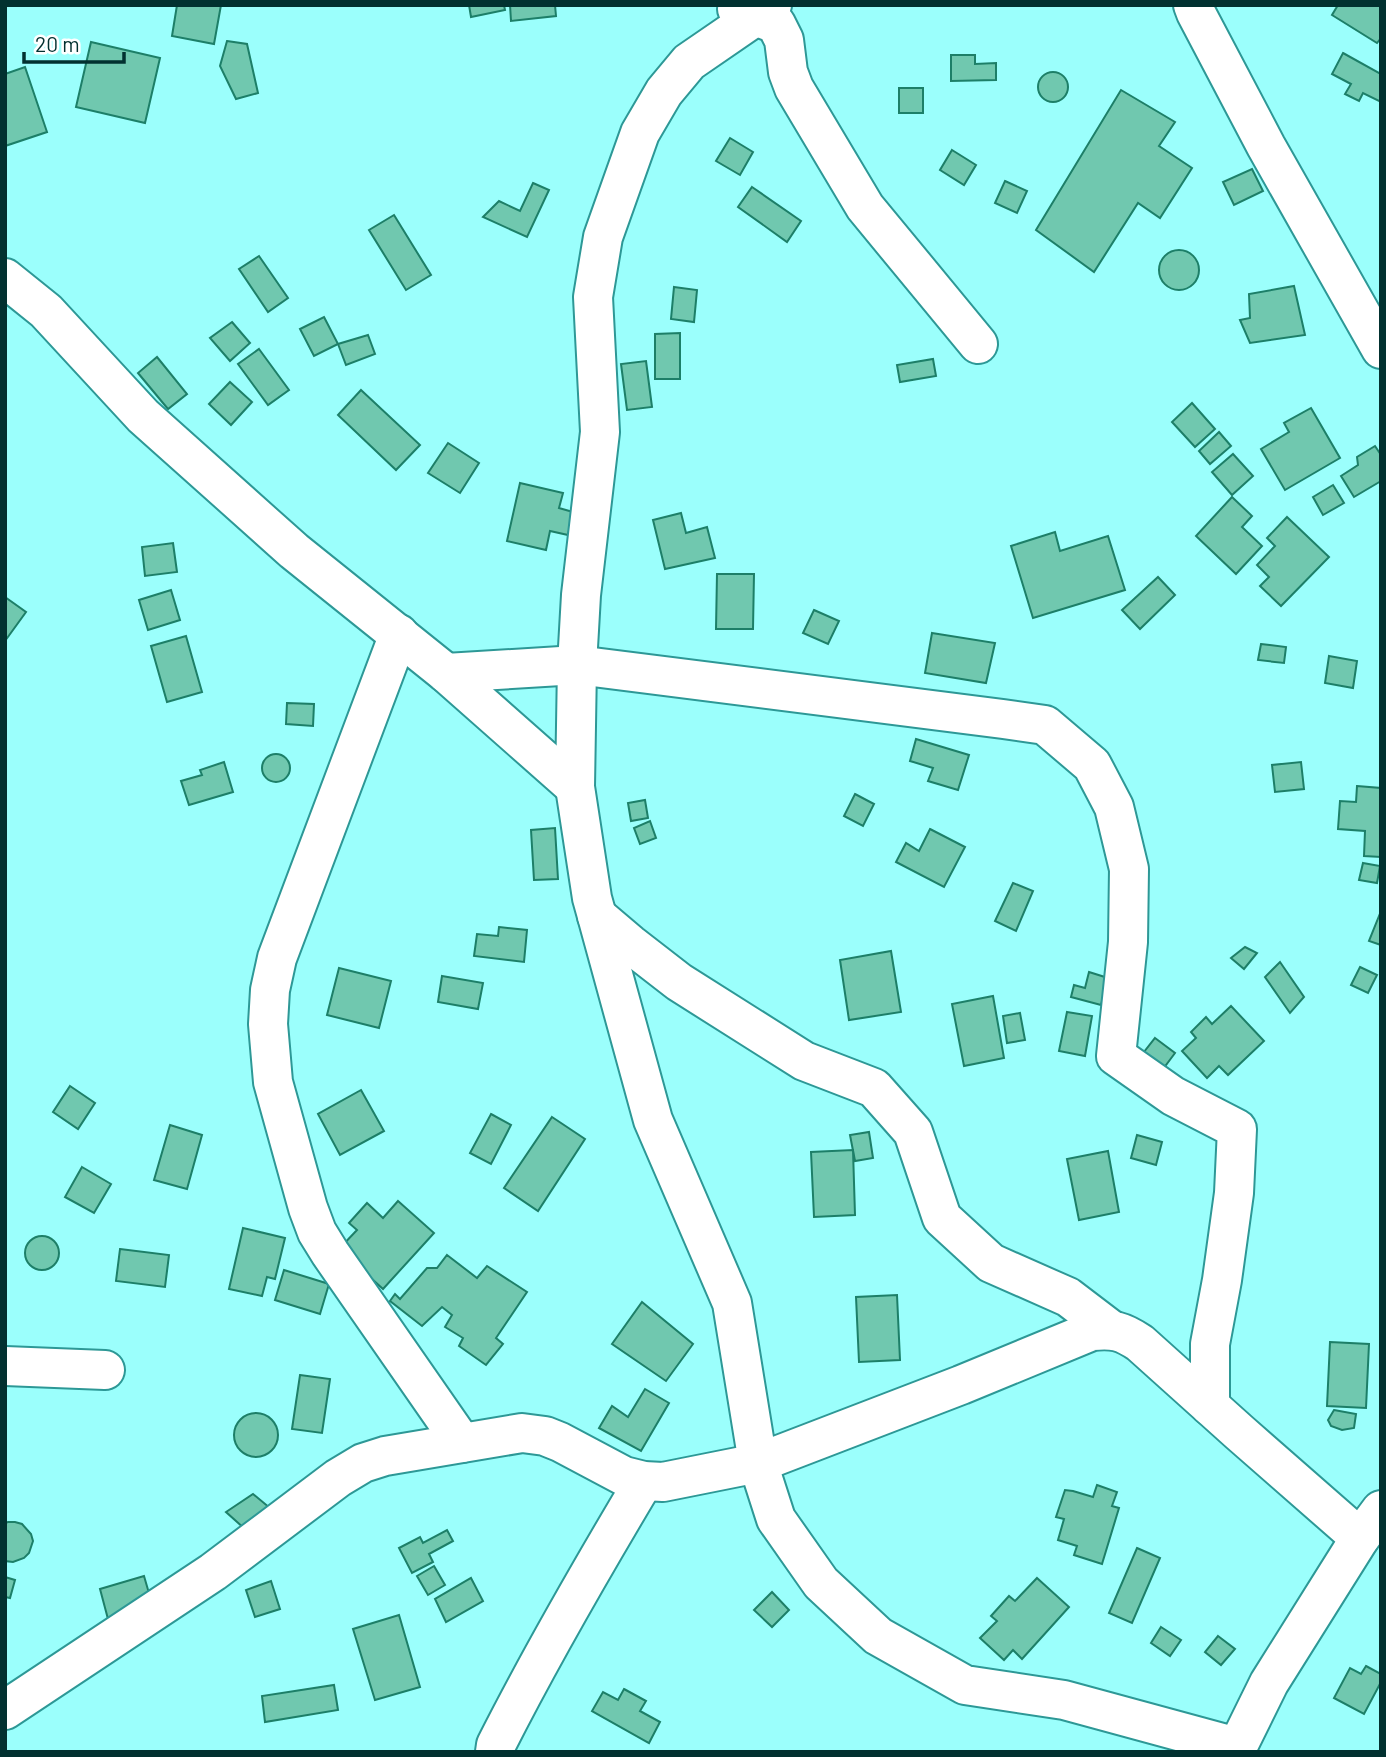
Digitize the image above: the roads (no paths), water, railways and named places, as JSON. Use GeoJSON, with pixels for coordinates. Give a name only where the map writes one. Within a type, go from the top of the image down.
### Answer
{"type":"FeatureCollection","features":[{"type":"Feature","properties":{"kind":"street"},"geometry":{"type":"LineString","coordinates":[[1193,5],[1266,146],[1381,349]]}},
{"type":"Feature","properties":{"kind":"street"},"geometry":{"type":"LineString","coordinates":[[597,916],[679,982],[794,1055],[874,1088],[913,1132],[942,1218],[991,1262],[1068,1297],[1111,1329],[1125,1333],[1140,1343],[1210,1406],[1371,1524],[1269,1684],[1236,1749],[1064,1700],[965,1685],[878,1636],[821,1583],[776,1519],[758,1463],[732,1303],[653,1120],[592,898],[575,788],[581,595],[600,432],[593,297],[603,237],[640,133],[664,92],[688,62],[752,9],[776,24],[784,40],[794,88],[865,207],[978,344]]}},
{"type":"Feature","properties":{"kind":"street"},"geometry":{"type":"LineString","coordinates":[[5,278],[46,312],[143,416],[294,551],[446,673],[575,788]]}},
{"type":"Feature","properties":{"kind":"street"},"geometry":{"type":"LineString","coordinates":[[399,634],[277,958],[270,990],[268,1024],[273,1082],[317,1232],[462,1443]]}},
{"type":"Feature","properties":{"kind":"street"},"geometry":{"type":"LineString","coordinates":[[446,673],[577,665],[1045,725],[1092,765],[1114,807],[1129,869],[1128,942],[1116,1056],[1173,1096],[1237,1129],[1234,1193],[1210,1344],[1210,1406]]}},
{"type":"Feature","properties":{"kind":"street"},"geometry":{"type":"LineString","coordinates":[[5,1710],[213,1572],[338,1478],[363,1463],[385,1456],[522,1433],[544,1436],[559,1442],[624,1476],[663,1482],[758,1463],[1092,1331],[1111,1329]]}},
{"type":"Feature","properties":{"kind":"street"},"geometry":{"type":"LineString","coordinates":[[5,1366],[105,1370]]}},
{"type":"Feature","properties":{"kind":"street"},"geometry":{"type":"LineString","coordinates":[[495,1752],[496,1745],[556,1630],[644,1480]]}}]}
